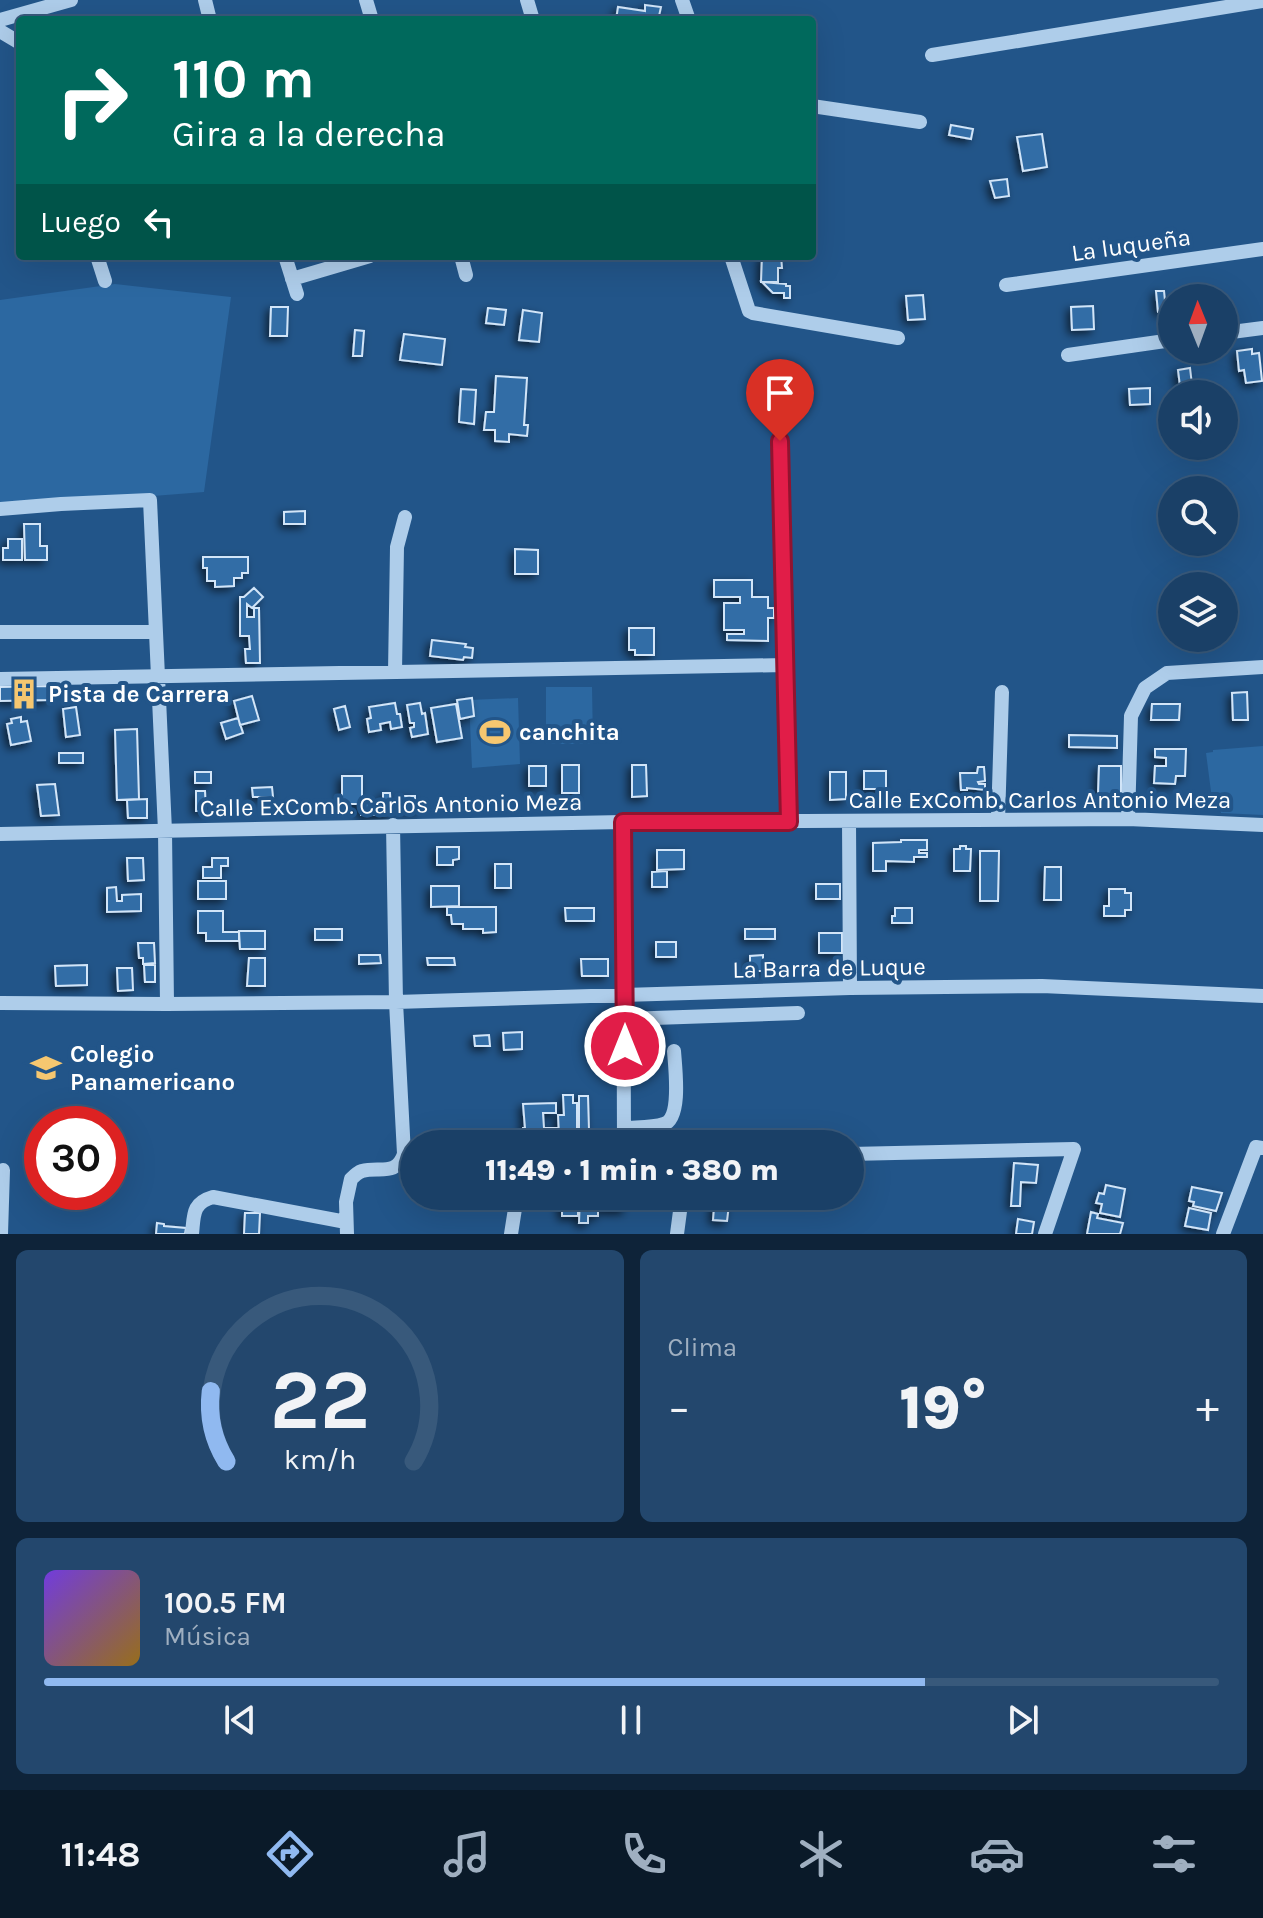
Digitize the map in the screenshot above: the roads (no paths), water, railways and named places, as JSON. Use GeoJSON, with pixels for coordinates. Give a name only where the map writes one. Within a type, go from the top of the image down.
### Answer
{"type":"FeatureCollection","features":[{"type":"Feature","properties":{"kind":"street"},"geometry":{"type":"LineString","coordinates":[[25,16],[71,0]]}},
{"type":"Feature","properties":{"kind":"street"},"geometry":{"type":"LineString","coordinates":[[932,55],[1263,1]]}},
{"type":"Feature","properties":{"kind":"street"},"geometry":{"type":"LineString","coordinates":[[816,107],[920,122]]}},
{"type":"Feature","properties":{"kind":"street","name":"La luqueña"},"geometry":{"type":"LineString","coordinates":[[1006,285],[1263,249]]}},
{"type":"Feature","properties":{"kind":"street"},"geometry":{"type":"LineString","coordinates":[[98,260],[105,281]]}},
{"type":"Feature","properties":{"kind":"street"},"geometry":{"type":"LineString","coordinates":[[286,260],[297,294]]}},
{"type":"Feature","properties":{"kind":"street"},"geometry":{"type":"LineString","coordinates":[[292,279],[356,260]]}},
{"type":"Feature","properties":{"kind":"street"},"geometry":{"type":"LineString","coordinates":[[462,260],[466,275]]}},
{"type":"Feature","properties":{"kind":"street"},"geometry":{"type":"LineString","coordinates":[[732,260],[749,311],[753,313],[898,338]]}},
{"type":"Feature","properties":{"kind":"street"},"geometry":{"type":"LineString","coordinates":[[1238,331],[1263,328]]}},
{"type":"Feature","properties":{"kind":"street"},"geometry":{"type":"LineString","coordinates":[[1068,355],[1158,342]]}},
{"type":"Feature","properties":{"kind":"street"},"geometry":{"type":"LineString","coordinates":[[780,441],[789,822]]}},
{"type":"Feature","properties":{"kind":"street"},"geometry":{"type":"LineString","coordinates":[[0,509],[150,500],[165,831],[167,1004]]}},
{"type":"Feature","properties":{"kind":"street"},"geometry":{"type":"LineString","coordinates":[[395,672],[397,547],[405,517]]}},
{"type":"Feature","properties":{"kind":"street"},"geometry":{"type":"LineString","coordinates":[[0,632],[156,632]]}},
{"type":"Feature","properties":{"kind":"street"},"geometry":{"type":"LineString","coordinates":[[0,679],[784,665]]}},
{"type":"Feature","properties":{"kind":"street"},"geometry":{"type":"LineString","coordinates":[[1128,819],[1131,716],[1145,688],[1167,673],[1263,667]]}},
{"type":"Feature","properties":{"kind":"street"},"geometry":{"type":"LineString","coordinates":[[998,820],[1002,692]]}},
{"type":"Feature","properties":{"kind":"street","name":"Calle ExComb. Carlos Antonio Meza"},"geometry":{"type":"LineString","coordinates":[[0,834],[623,822],[1128,819],[1263,825]]}},
{"type":"Feature","properties":{"kind":"street"},"geometry":{"type":"LineString","coordinates":[[849,821],[850,988]]}},
{"type":"Feature","properties":{"kind":"street"},"geometry":{"type":"LineString","coordinates":[[623,822],[625,1128],[665,1124],[672,1119],[675,1108],[674,1051]]}},
{"type":"Feature","properties":{"kind":"street"},"geometry":{"type":"LineString","coordinates":[[393,825],[396,1002],[407,1130]]}},
{"type":"Feature","properties":{"kind":"street","name":"La Barra de Luque"},"geometry":{"type":"LineString","coordinates":[[0,1003],[396,1002],[850,988],[1042,986],[1263,996]]}},
{"type":"Feature","properties":{"kind":"street"},"geometry":{"type":"LineString","coordinates":[[625,1019],[798,1013]]}},
{"type":"Feature","properties":{"kind":"street"},"geometry":{"type":"LineString","coordinates":[[1223,1234],[1256,1147],[1263,1148]]}},
{"type":"Feature","properties":{"kind":"street"},"geometry":{"type":"LineString","coordinates":[[864,1154],[1074,1149],[1045,1234]]}},
{"type":"Feature","properties":{"kind":"street"},"geometry":{"type":"LineString","coordinates":[[192,1234],[195,1209],[202,1200],[213,1197],[346,1228],[346,1202],[351,1179],[361,1171],[383,1170],[400,1164]]}},
{"type":"Feature","properties":{"kind":"street"},"geometry":{"type":"LineString","coordinates":[[1,1234],[3,1170]]}},
{"type":"Feature","properties":{"kind":"street"},"geometry":{"type":"LineString","coordinates":[[511,1234],[515,1210]]}},
{"type":"Feature","properties":{"kind":"street"},"geometry":{"type":"LineString","coordinates":[[677,1234],[680,1210]]}},
{"type":"Feature","properties":{"kind":"place","name":"Pista de Carrera"},"geometry":{"type":"Point","coordinates":[24,694]}},
{"type":"Feature","properties":{"kind":"place","name":"canchita"},"geometry":{"type":"Point","coordinates":[495,732]}},
{"type":"Feature","properties":{"kind":"place","name":"Colegio Panamericano"},"geometry":{"type":"Point","coordinates":[46,1068]}}]}
